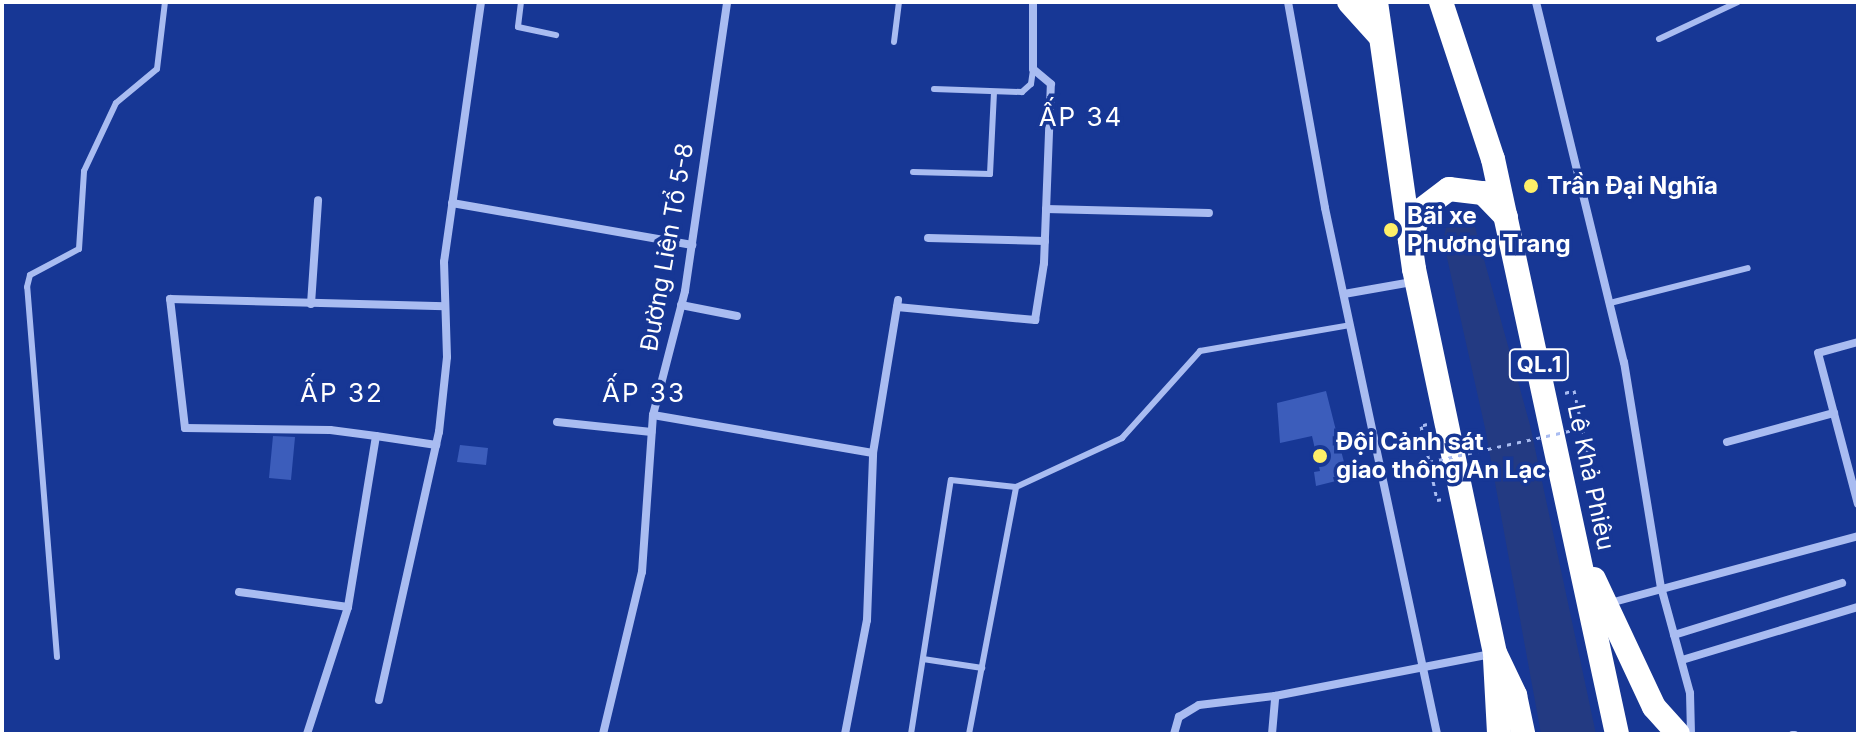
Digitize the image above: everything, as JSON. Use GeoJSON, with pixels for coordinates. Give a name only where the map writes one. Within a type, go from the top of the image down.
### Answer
{"type":"FeatureCollection","features":[{"type":"Feature","properties":{"kind":"highway"},"geometry":{"type":"LineString","coordinates":[[1349,2],[1378,34]]}},
{"type":"Feature","properties":{"kind":"highway"},"geometry":{"type":"LineString","coordinates":[[1376,2],[1378,34],[1417,282],[1495,653],[1499,734]]}},
{"type":"Feature","properties":{"kind":"highway","name":"Lê Khả Phiêu"},"geometry":{"type":"LineString","coordinates":[[1441,2],[1490,148],[1617,734]]}},
{"type":"Feature","properties":{"kind":"highway"},"geometry":{"type":"LineString","coordinates":[[1410,241],[1421,210],[1449,189],[1483,193],[1507,219]]}},
{"type":"Feature","properties":{"kind":"highway"},"geometry":{"type":"LineString","coordinates":[[1574,534],[1654,707],[1678,734]]}},
{"type":"Feature","properties":{"kind":"highway"},"geometry":{"type":"LineString","coordinates":[[1495,653],[1515,695],[1523,734]]}},
{"type":"Feature","properties":{"kind":"street"},"geometry":{"type":"LineString","coordinates":[[379,700],[436,445],[447,357],[444,262],[481,2]]}},
{"type":"Feature","properties":{"kind":"street","name":"Đường Liên Tổ 5-8"},"geometry":{"type":"LineString","coordinates":[[603,734],[642,572],[653,415],[681,305],[692,245],[727,2]]}},
{"type":"Feature","properties":{"kind":"street"},"geometry":{"type":"LineString","coordinates":[[845,734],[867,620],[873,453],[897,303],[1035,320],[1045,241],[1051,84],[1033,69],[1033,2]]}},
{"type":"Feature","properties":{"kind":"street"},"geometry":{"type":"LineString","coordinates":[[1288,2],[1350,325],[1437,734]]}},
{"type":"Feature","properties":{"kind":"street"},"geometry":{"type":"LineString","coordinates":[[1536,2],[1610,303],[1661,587],[1690,693],[1691,734]]}},
{"type":"Feature","properties":{"kind":"street"},"geometry":{"type":"LineString","coordinates":[[311,304],[318,200]]}},
{"type":"Feature","properties":{"kind":"street"},"geometry":{"type":"LineString","coordinates":[[452,203],[692,245]]}},
{"type":"Feature","properties":{"kind":"street"},"geometry":{"type":"LineString","coordinates":[[1046,209],[1209,213]]}},
{"type":"Feature","properties":{"kind":"street"},"geometry":{"type":"LineString","coordinates":[[928,238],[1045,241]]}},
{"type":"Feature","properties":{"kind":"street"},"geometry":{"type":"LineString","coordinates":[[1344,294],[1417,282]]}},
{"type":"Feature","properties":{"kind":"street"},"geometry":{"type":"LineString","coordinates":[[436,445],[330,430],[185,428],[170,299],[445,306]]}},
{"type":"Feature","properties":{"kind":"street"},"geometry":{"type":"LineString","coordinates":[[681,305],[737,316]]}},
{"type":"Feature","properties":{"kind":"street"},"geometry":{"type":"LineString","coordinates":[[1858,342],[1818,353],[1858,504]]}},
{"type":"Feature","properties":{"kind":"street"},"geometry":{"type":"LineString","coordinates":[[1727,442],[1834,413]]}},
{"type":"Feature","properties":{"kind":"street"},"geometry":{"type":"LineString","coordinates":[[653,415],[873,453]]}},
{"type":"Feature","properties":{"kind":"street"},"geometry":{"type":"LineString","coordinates":[[557,422],[651,432]]}},
{"type":"Feature","properties":{"kind":"street"},"geometry":{"type":"LineString","coordinates":[[307,734],[348,607],[376,436]]}},
{"type":"Feature","properties":{"kind":"street"},"geometry":{"type":"LineString","coordinates":[[1605,605],[1661,587],[1858,536]]}},
{"type":"Feature","properties":{"kind":"street"},"geometry":{"type":"LineString","coordinates":[[1674,635],[1842,583]]}},
{"type":"Feature","properties":{"kind":"street"},"geometry":{"type":"LineString","coordinates":[[239,592],[348,607]]}},
{"type":"Feature","properties":{"kind":"street"},"geometry":{"type":"LineString","coordinates":[[1682,660],[1858,607]]}},
{"type":"Feature","properties":{"kind":"street"},"geometry":{"type":"LineString","coordinates":[[1174,734],[1179,717],[1190,707],[1275,696],[1495,653]]}},
{"type":"Feature","properties":{"kind":"street"},"geometry":{"type":"LineString","coordinates":[[1272,734],[1275,696]]}},
{"type":"Feature","properties":{"kind":"lane"},"geometry":{"type":"LineString","coordinates":[[57,657],[27,287],[30,275],[79,249],[84,171],[116,103],[157,69],[165,2]]}},
{"type":"Feature","properties":{"kind":"lane"},"geometry":{"type":"LineString","coordinates":[[521,2],[518,27],[556,35]]}},
{"type":"Feature","properties":{"kind":"lane"},"geometry":{"type":"LineString","coordinates":[[894,42],[899,2]]}},
{"type":"Feature","properties":{"kind":"lane"},"geometry":{"type":"LineString","coordinates":[[1659,39],[1738,2]]}},
{"type":"Feature","properties":{"kind":"lane"},"geometry":{"type":"LineString","coordinates":[[934,89],[994,93],[1026,91],[1033,69]]}},
{"type":"Feature","properties":{"kind":"lane"},"geometry":{"type":"LineString","coordinates":[[913,172],[990,174],[994,93]]}},
{"type":"Feature","properties":{"kind":"lane"},"geometry":{"type":"LineString","coordinates":[[1610,303],[1748,268]]}},
{"type":"Feature","properties":{"kind":"lane"},"geometry":{"type":"LineString","coordinates":[[911,734],[951,480],[1016,487],[1122,438],[1200,351],[1350,325]]}},
{"type":"Feature","properties":{"kind":"lane"},"geometry":{"type":"LineString","coordinates":[[969,734],[1016,487]]}},
{"type":"Feature","properties":{"kind":"lane"},"geometry":{"type":"LineString","coordinates":[[923,659],[982,668]]}},
{"type":"Feature","properties":{"kind":"path"},"geometry":{"type":"LineString","coordinates":[[1546,398],[1574,390],[1591,469],[1562,477]]}},
{"type":"Feature","properties":{"kind":"path"},"geometry":{"type":"LineString","coordinates":[[1429,462],[1582,428]]}},
{"type":"Feature","properties":{"kind":"water"},"geometry":{"type":"Polygon","coordinates":[[[1461,212],[1475,227],[1530,425],[1596,734],[1541,734],[1485,428],[1443,240],[1449,217],[1461,212]]]}},
{"type":"Feature","properties":{"kind":"building"},"geometry":{"type":"Polygon","coordinates":[[[1326,391],[1348,478],[1316,486],[1314,472],[1320,471],[1312,436],[1280,443],[1277,403],[1326,391]]]}},
{"type":"Feature","properties":{"kind":"building"},"geometry":{"type":"Polygon","coordinates":[[[273,436],[295,437],[291,480],[269,478],[273,436]]]}},
{"type":"Feature","properties":{"kind":"building"},"geometry":{"type":"Polygon","coordinates":[[[460,445],[488,448],[486,465],[457,462],[460,445]]]}},
{"type":"Feature","properties":{"kind":"place","name":"Trần Đại Nghĩa"},"geometry":{"type":"Point","coordinates":[1531,186]}},
{"type":"Feature","properties":{"kind":"place","name":"Bãi xe Phương Trang"},"geometry":{"type":"Point","coordinates":[1391,230]}},
{"type":"Feature","properties":{"kind":"place","name":"Đội Cảnh sát giao thông An Lạc"},"geometry":{"type":"Point","coordinates":[1320,456]}},
{"type":"Feature","properties":{"kind":"district","name":"ẤP 34"},"geometry":{"type":"Point","coordinates":[1081,117]}},
{"type":"Feature","properties":{"kind":"district","name":"ẤP 32"},"geometry":{"type":"Point","coordinates":[342,393]}},
{"type":"Feature","properties":{"kind":"district","name":"ẤP 33"},"geometry":{"type":"Point","coordinates":[644,393]}}]}
